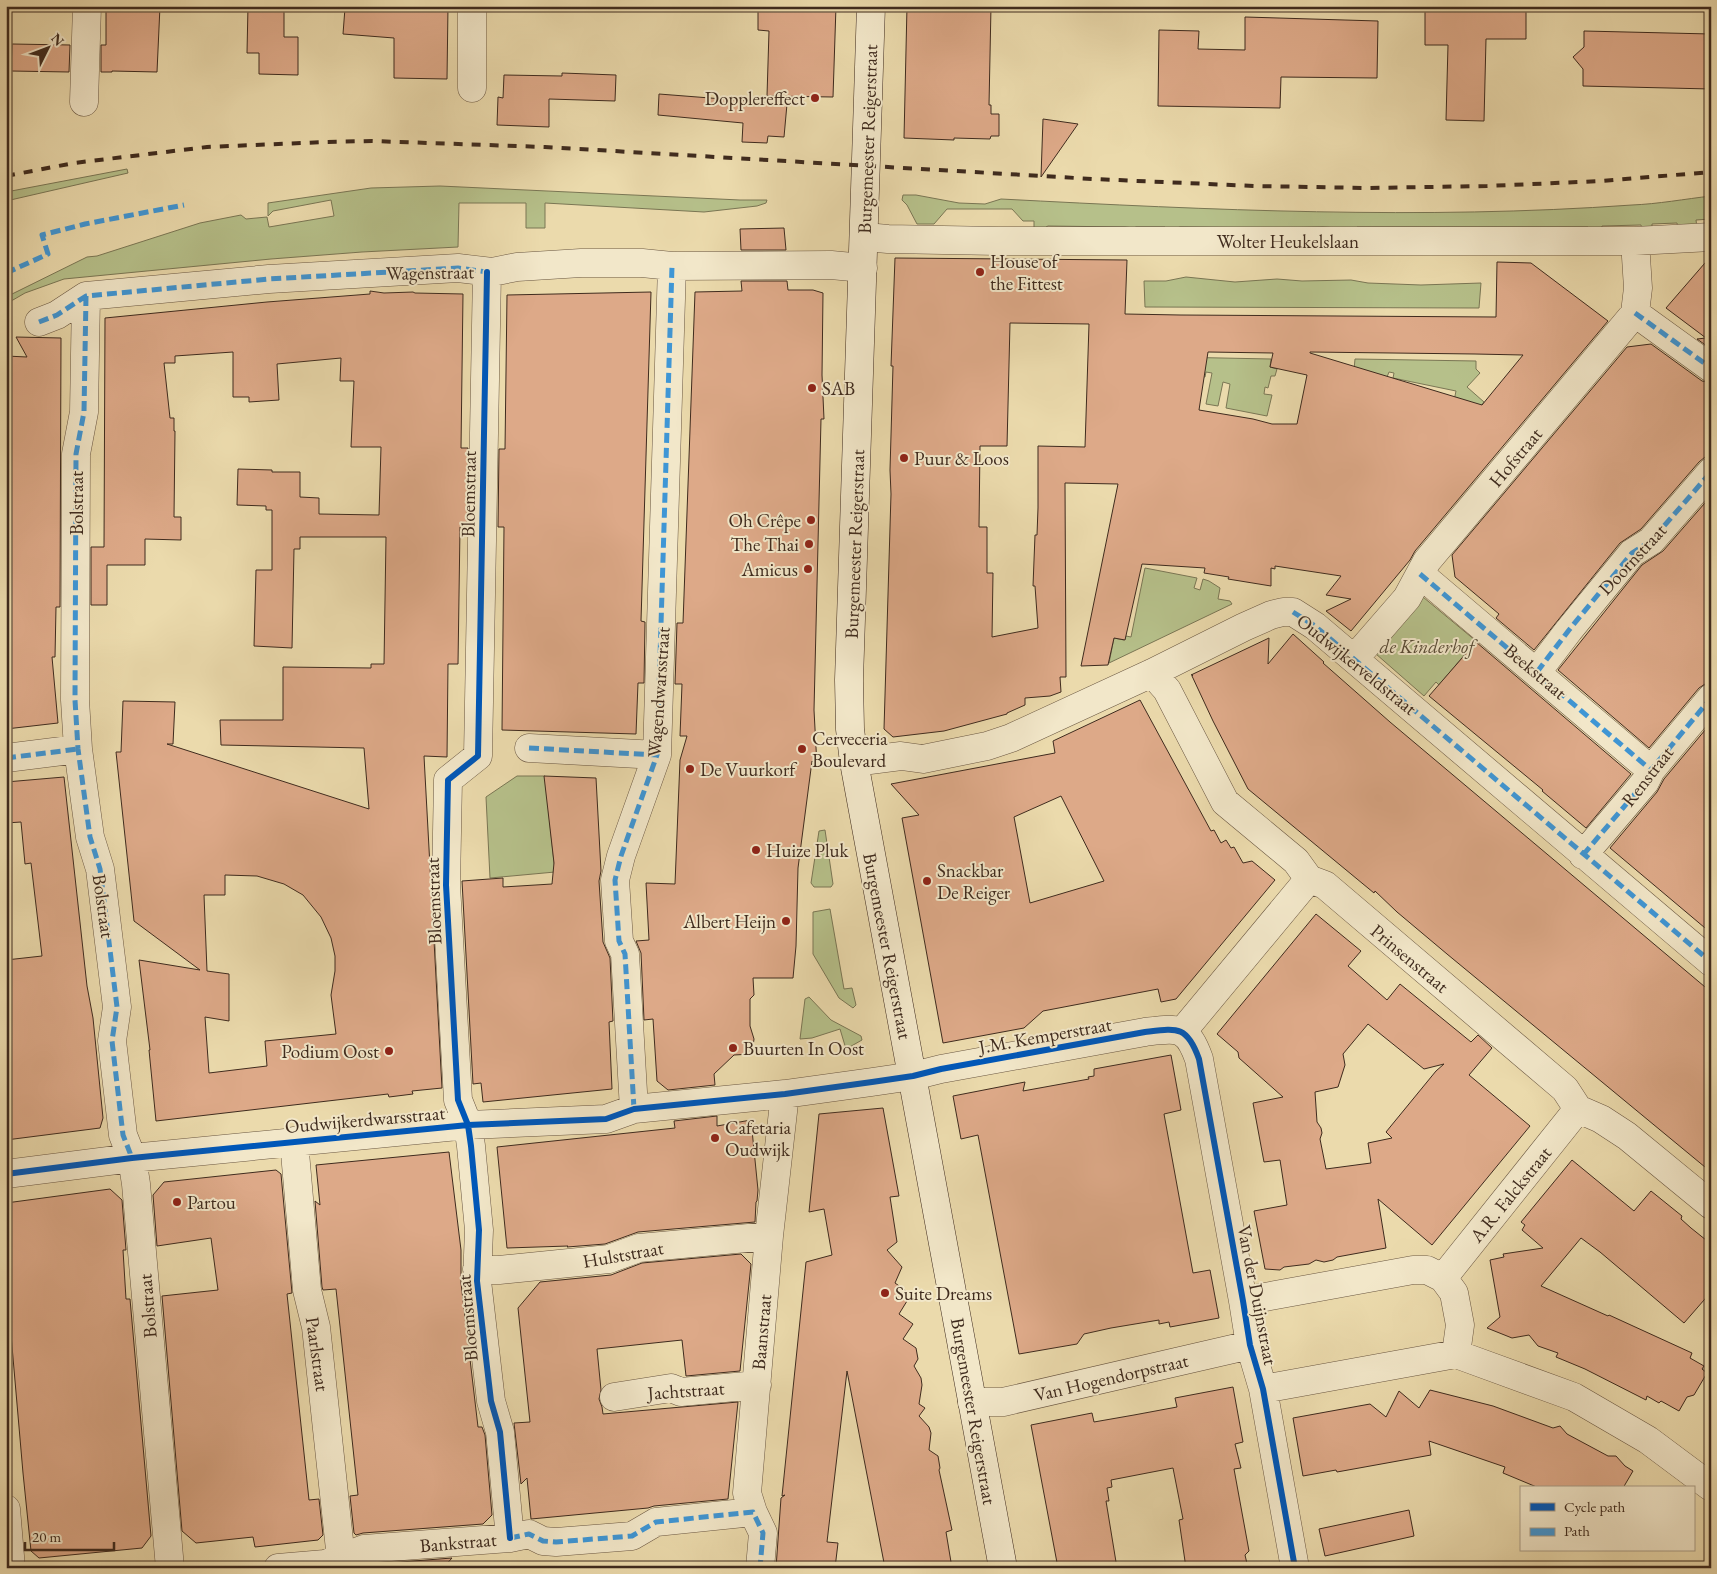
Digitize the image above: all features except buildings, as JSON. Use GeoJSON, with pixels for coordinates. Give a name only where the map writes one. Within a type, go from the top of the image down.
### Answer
{"type":"FeatureCollection","features":[{"type":"Feature","properties":{"kind":"street"},"geometry":{"type":"LineString","coordinates":[[84,102],[87,6]]}},
{"type":"Feature","properties":{"kind":"street"},"geometry":{"type":"LineString","coordinates":[[472,6],[472,88]]}},
{"type":"Feature","properties":{"kind":"street","name":"Burgemeester Reigerstraat"},"geometry":{"type":"LineString","coordinates":[[871,6],[865,236],[849,680],[850,729],[854,762],[1003,1568]]}},
{"type":"Feature","properties":{"kind":"street","name":"Wolter Heukelslaan"},"geometry":{"type":"LineString","coordinates":[[865,236],[888,239],[998,241],[1635,241],[1711,236]]}},
{"type":"Feature","properties":{"kind":"street"},"geometry":{"type":"LineString","coordinates":[[1635,241],[1638,288],[1635,313],[1711,368]]}},
{"type":"Feature","properties":{"kind":"street","name":"Wagenstraat"},"geometry":{"type":"LineString","coordinates":[[86,296],[289,278],[458,268],[487,272],[517,267],[580,263],[642,263],[672,266],[831,265],[863,268]]}},
{"type":"Feature","properties":{"kind":"street","name":"Wagendwarsstraat"},"geometry":{"type":"LineString","coordinates":[[634,1110],[625,954],[619,940],[615,880],[621,856],[657,755],[672,266]]}},
{"type":"Feature","properties":{"kind":"street","name":"Bloemstraat"},"geometry":{"type":"LineString","coordinates":[[487,272],[478,756],[448,780],[446,885],[458,1100],[468,1125],[479,1230],[477,1281],[491,1402],[500,1432],[510,1538]]}},
{"type":"Feature","properties":{"kind":"street"},"geometry":{"type":"LineString","coordinates":[[39,322],[57,315],[86,296]]}},
{"type":"Feature","properties":{"kind":"street","name":"Bolstraat"},"geometry":{"type":"LineString","coordinates":[[86,296],[84,412],[76,454],[75,700],[78,749],[90,837],[100,869],[116,997],[117,1006],[112,1041],[123,1135],[132,1158],[137,1194],[170,1568]]}},
{"type":"Feature","properties":{"kind":"street","name":"Hofstraat"},"geometry":{"type":"LineString","coordinates":[[1354,659],[1407,598],[1427,562],[1635,313]]}},
{"type":"Feature","properties":{"kind":"street","name":"Doornstraat"},"geometry":{"type":"LineString","coordinates":[[1537,672],[1632,554],[1651,540],[1711,472]]}},
{"type":"Feature","properties":{"kind":"street","name":"Beekstraat"},"geometry":{"type":"LineString","coordinates":[[1420,574],[1651,770]]}},
{"type":"Feature","properties":{"kind":"street","name":"Oudwijkerveldstraat"},"geometry":{"type":"LineString","coordinates":[[854,762],[900,756],[923,759],[987,746],[1011,738],[1152,673],[1253,623],[1271,615],[1293,612],[1315,626],[1711,962]]}},
{"type":"Feature","properties":{"kind":"street","name":"Prinsenstraat"},"geometry":{"type":"LineString","coordinates":[[1152,673],[1167,690],[1225,802],[1296,861],[1309,880],[1325,886],[1564,1089],[1578,1109]]}},
{"type":"Feature","properties":{"kind":"street","name":"Renstraat"},"geometry":{"type":"LineString","coordinates":[[1584,855],[1645,782],[1651,770],[1711,698]]}},
{"type":"Feature","properties":{"kind":"street"},"geometry":{"type":"LineString","coordinates":[[529,748],[657,755]]}},
{"type":"Feature","properties":{"kind":"street"},"geometry":{"type":"LineString","coordinates":[[6,758],[78,749]]}},
{"type":"Feature","properties":{"kind":"street"},"geometry":{"type":"LineString","coordinates":[[1182,1032],[1309,880]]}},
{"type":"Feature","properties":{"kind":"street","name":"J.M. Kemperstraat"},"geometry":{"type":"LineString","coordinates":[[913,1076],[941,1069],[1145,1032],[1173,1029],[1182,1032]]}},
{"type":"Feature","properties":{"kind":"street","name":"Van der Duijnstraat"},"geometry":{"type":"LineString","coordinates":[[1182,1032],[1194,1043],[1199,1059],[1244,1301],[1250,1344],[1263,1389],[1295,1568]]}},
{"type":"Feature","properties":{"kind":"street"},"geometry":{"type":"LineString","coordinates":[[785,1094],[913,1076]]}},
{"type":"Feature","properties":{"kind":"street","name":"Oudwijkerdwarsstraat"},"geometry":{"type":"LineString","coordinates":[[6,1174],[132,1158],[294,1141],[468,1125],[606,1118],[634,1110],[785,1094]]}},
{"type":"Feature","properties":{"kind":"street","name":"Baanstraat"},"geometry":{"type":"LineString","coordinates":[[760,1568],[763,1533],[747,1493],[769,1236],[785,1094]]}},
{"type":"Feature","properties":{"kind":"street"},"geometry":{"type":"LineString","coordinates":[[1578,1109],[1601,1119],[1627,1136],[1711,1205]]}},
{"type":"Feature","properties":{"kind":"street","name":"A.R. Falckstraat"},"geometry":{"type":"LineString","coordinates":[[1443,1278],[1578,1109]]}},
{"type":"Feature","properties":{"kind":"street","name":"Paarlstraat"},"geometry":{"type":"LineString","coordinates":[[294,1141],[307,1290],[316,1327],[342,1563]]}},
{"type":"Feature","properties":{"kind":"street","name":"Hulststraat"},"geometry":{"type":"LineString","coordinates":[[477,1269],[499,1270],[609,1259],[639,1248],[769,1236]]}},
{"type":"Feature","properties":{"kind":"street"},"geometry":{"type":"LineString","coordinates":[[1244,1301],[1413,1270],[1427,1270],[1443,1278],[1454,1293],[1460,1325],[1456,1354]]}},
{"type":"Feature","properties":{"kind":"street","name":"Van Hogendorpstraat"},"geometry":{"type":"LineString","coordinates":[[972,1402],[1003,1402],[1250,1344]]}},
{"type":"Feature","properties":{"kind":"street"},"geometry":{"type":"LineString","coordinates":[[1263,1389],[1456,1354],[1574,1397],[1648,1440],[1711,1487]]}},
{"type":"Feature","properties":{"kind":"street","name":"Jachtstraat"},"geometry":{"type":"LineString","coordinates":[[614,1397],[671,1388],[681,1392],[757,1385]]}},
{"type":"Feature","properties":{"kind":"street"},"geometry":{"type":"LineString","coordinates":[[6,1509],[11,1568]]}},
{"type":"Feature","properties":{"kind":"street","name":"Bankstraat"},"geometry":{"type":"LineString","coordinates":[[278,1568],[342,1563],[364,1550],[510,1538],[529,1534],[544,1541],[556,1542],[632,1536],[656,1522],[753,1512]]}},
{"type":"Feature","properties":{"kind":"green space"},"geometry":{"type":"Polygon","coordinates":[[[127,169],[128,173],[6,201],[6,192],[127,169]]]}},
{"type":"Feature","properties":{"kind":"green space"},"geometry":{"type":"Polygon","coordinates":[[[440,186],[767,200],[766,203],[757,206],[704,212],[545,203],[545,228],[526,228],[526,203],[459,203],[458,247],[271,259],[64,279],[25,293],[6,304],[6,297],[87,257],[97,256],[200,223],[241,215],[246,219],[267,217],[269,227],[334,216],[331,200],[273,211],[268,216],[268,203],[371,188],[440,186]]]}},
{"type":"Feature","properties":{"kind":"green space"},"geometry":{"type":"Polygon","coordinates":[[[903,195],[916,195],[959,203],[985,204],[1001,199],[1238,210],[1395,213],[1553,210],[1662,203],[1711,196],[1711,219],[1696,220],[1697,228],[1678,229],[1677,223],[1652,224],[1652,230],[1642,230],[1641,225],[1602,226],[1601,232],[1588,233],[1588,227],[1357,227],[1355,229],[1323,227],[1180,227],[1167,231],[1165,227],[1048,226],[1045,231],[1034,233],[1034,221],[1023,221],[1012,209],[947,209],[934,224],[917,224],[907,205],[902,200],[903,195]]]}},
{"type":"Feature","properties":{"kind":"green space"},"geometry":{"type":"Polygon","coordinates":[[[1186,277],[1235,282],[1277,279],[1302,281],[1351,280],[1368,283],[1421,285],[1481,283],[1479,308],[1145,307],[1144,281],[1166,281],[1186,277]]]}},
{"type":"Feature","properties":{"kind":"green space"},"geometry":{"type":"Polygon","coordinates":[[[1172,357],[1271,359],[1270,367],[1277,369],[1275,376],[1271,376],[1268,388],[1265,387],[1264,394],[1272,395],[1267,416],[1226,408],[1230,384],[1223,382],[1218,406],[1206,404],[1212,373],[1206,372],[1205,377],[1176,372],[1172,357]]]}},
{"type":"Feature","properties":{"kind":"green space"},"geometry":{"type":"Polygon","coordinates":[[[1355,359],[1476,361],[1476,369],[1480,373],[1467,387],[1484,402],[1444,450],[1456,391],[1393,378],[1394,373],[1389,372],[1387,377],[1354,370],[1355,359]]]}},
{"type":"Feature","properties":{"kind":"green space"},"geometry":{"type":"Polygon","coordinates":[[[1145,568],[1197,578],[1194,588],[1200,590],[1203,579],[1209,581],[1220,588],[1218,599],[1230,601],[1232,604],[1109,663],[1114,638],[1124,640],[1126,636],[1131,637],[1145,568]]]}},
{"type":"Feature","properties":{"kind":"green space","name":"de Kinderhof"},"geometry":{"type":"Polygon","coordinates":[[[1423,597],[1476,641],[1439,685],[1436,682],[1424,696],[1376,654],[1423,597]]]}},
{"type":"Feature","properties":{"kind":"green space"},"geometry":{"type":"Polygon","coordinates":[[[517,776],[545,776],[555,872],[490,878],[486,797],[517,776]]]}},
{"type":"Feature","properties":{"kind":"green space"},"geometry":{"type":"Polygon","coordinates":[[[825,830],[833,884],[831,887],[814,887],[811,883],[819,831],[825,830]]]}},
{"type":"Feature","properties":{"kind":"green space"},"geometry":{"type":"Polygon","coordinates":[[[830,909],[844,989],[852,988],[856,1005],[853,1008],[839,998],[813,954],[813,912],[830,909]]]}},
{"type":"Feature","properties":{"kind":"green space"},"geometry":{"type":"Polygon","coordinates":[[[809,997],[831,1020],[861,1036],[862,1040],[846,1049],[840,1029],[812,1038],[800,1039],[805,999],[809,997]]]}},
{"type":"Feature","properties":{"kind":"railway"},"geometry":{"type":"LineString","coordinates":[[6,176],[74,163],[207,147],[372,141],[545,147],[1093,179],[1255,186],[1368,188],[1487,186],[1602,181],[1711,172]]}},
{"type":"Feature","properties":{"kind":"marked path"},"geometry":{"type":"LineString","coordinates":[[6,273],[48,254],[42,235],[85,224],[184,205]]}},
{"type":"Feature","properties":{"kind":"marked path"},"geometry":{"type":"LineString","coordinates":[[634,1109],[625,954],[619,941],[615,880],[621,856],[657,755],[672,266]]}},
{"type":"Feature","properties":{"kind":"marked path"},"geometry":{"type":"LineString","coordinates":[[39,322],[57,315],[86,296],[269,279],[458,268],[487,272],[487,275]]}},
{"type":"Feature","properties":{"kind":"marked path"},"geometry":{"type":"LineString","coordinates":[[86,296],[84,412],[76,454],[75,700],[78,749],[90,837],[100,869],[117,1007],[112,1041],[123,1135],[132,1158]]}},
{"type":"Feature","properties":{"kind":"marked path"},"geometry":{"type":"LineString","coordinates":[[1635,313],[1711,368]]}},
{"type":"Feature","properties":{"kind":"marked path"},"geometry":{"type":"LineString","coordinates":[[1537,672],[1632,553],[1651,541],[1711,472]]}},
{"type":"Feature","properties":{"kind":"marked path"},"geometry":{"type":"LineString","coordinates":[[1420,574],[1651,770]]}},
{"type":"Feature","properties":{"kind":"marked path"},"geometry":{"type":"LineString","coordinates":[[1293,612],[1315,626],[1711,962]]}},
{"type":"Feature","properties":{"kind":"marked path"},"geometry":{"type":"LineString","coordinates":[[1583,855],[1645,782],[1651,770],[1711,698]]}},
{"type":"Feature","properties":{"kind":"marked path"},"geometry":{"type":"LineString","coordinates":[[529,748],[657,755]]}},
{"type":"Feature","properties":{"kind":"marked path"},"geometry":{"type":"LineString","coordinates":[[6,758],[78,749]]}},
{"type":"Feature","properties":{"kind":"marked path"},"geometry":{"type":"LineString","coordinates":[[510,1538],[529,1534],[543,1541],[556,1542],[632,1536],[656,1522],[753,1512],[763,1533],[760,1568]]}},
{"type":"Feature","properties":{"kind":"cycle path"},"geometry":{"type":"LineString","coordinates":[[487,272],[478,756],[448,780],[446,885],[458,1100],[468,1125],[471,1146],[479,1230],[477,1281],[491,1401],[500,1432],[510,1538]]}},
{"type":"Feature","properties":{"kind":"cycle path"},"geometry":{"type":"LineString","coordinates":[[6,1174],[132,1158],[468,1125],[606,1119],[634,1109],[785,1094],[872,1082],[1145,1032],[1180,1031],[1190,1040],[1199,1059],[1250,1345],[1263,1389],[1295,1568]]}},
{"type":"Feature","properties":{"kind":"place","name":"Dopplereffect"},"geometry":{"type":"Point","coordinates":[815,98]}},
{"type":"Feature","properties":{"kind":"place","name":"House of the Fittest"},"geometry":{"type":"Point","coordinates":[980,272]}},
{"type":"Feature","properties":{"kind":"place","name":"SAB"},"geometry":{"type":"Point","coordinates":[812,388]}},
{"type":"Feature","properties":{"kind":"place","name":"Puur & Loos"},"geometry":{"type":"Point","coordinates":[904,458]}},
{"type":"Feature","properties":{"kind":"place","name":"Oh Crêpe"},"geometry":{"type":"Point","coordinates":[811,520]}},
{"type":"Feature","properties":{"kind":"place","name":"The Thai"},"geometry":{"type":"Point","coordinates":[809,544]}},
{"type":"Feature","properties":{"kind":"place","name":"Amicus"},"geometry":{"type":"Point","coordinates":[808,569]}},
{"type":"Feature","properties":{"kind":"place","name":"Cerveceria Boulevard"},"geometry":{"type":"Point","coordinates":[802,749]}},
{"type":"Feature","properties":{"kind":"place","name":"De Vuurkorf"},"geometry":{"type":"Point","coordinates":[690,769]}},
{"type":"Feature","properties":{"kind":"place","name":"Huize Pluk"},"geometry":{"type":"Point","coordinates":[756,850]}},
{"type":"Feature","properties":{"kind":"place","name":"Snackbar De Reiger"},"geometry":{"type":"Point","coordinates":[927,881]}},
{"type":"Feature","properties":{"kind":"place","name":"Albert Heijn"},"geometry":{"type":"Point","coordinates":[786,921]}},
{"type":"Feature","properties":{"kind":"place","name":"Buurten In Oost"},"geometry":{"type":"Point","coordinates":[733,1048]}},
{"type":"Feature","properties":{"kind":"place","name":"Podium Oost"},"geometry":{"type":"Point","coordinates":[389,1051]}},
{"type":"Feature","properties":{"kind":"place","name":"Cafetaria Oudwijk"},"geometry":{"type":"Point","coordinates":[715,1138]}},
{"type":"Feature","properties":{"kind":"place","name":"Partou"},"geometry":{"type":"Point","coordinates":[177,1202]}},
{"type":"Feature","properties":{"kind":"place","name":"Suite Dreams"},"geometry":{"type":"Point","coordinates":[885,1293]}}]}
